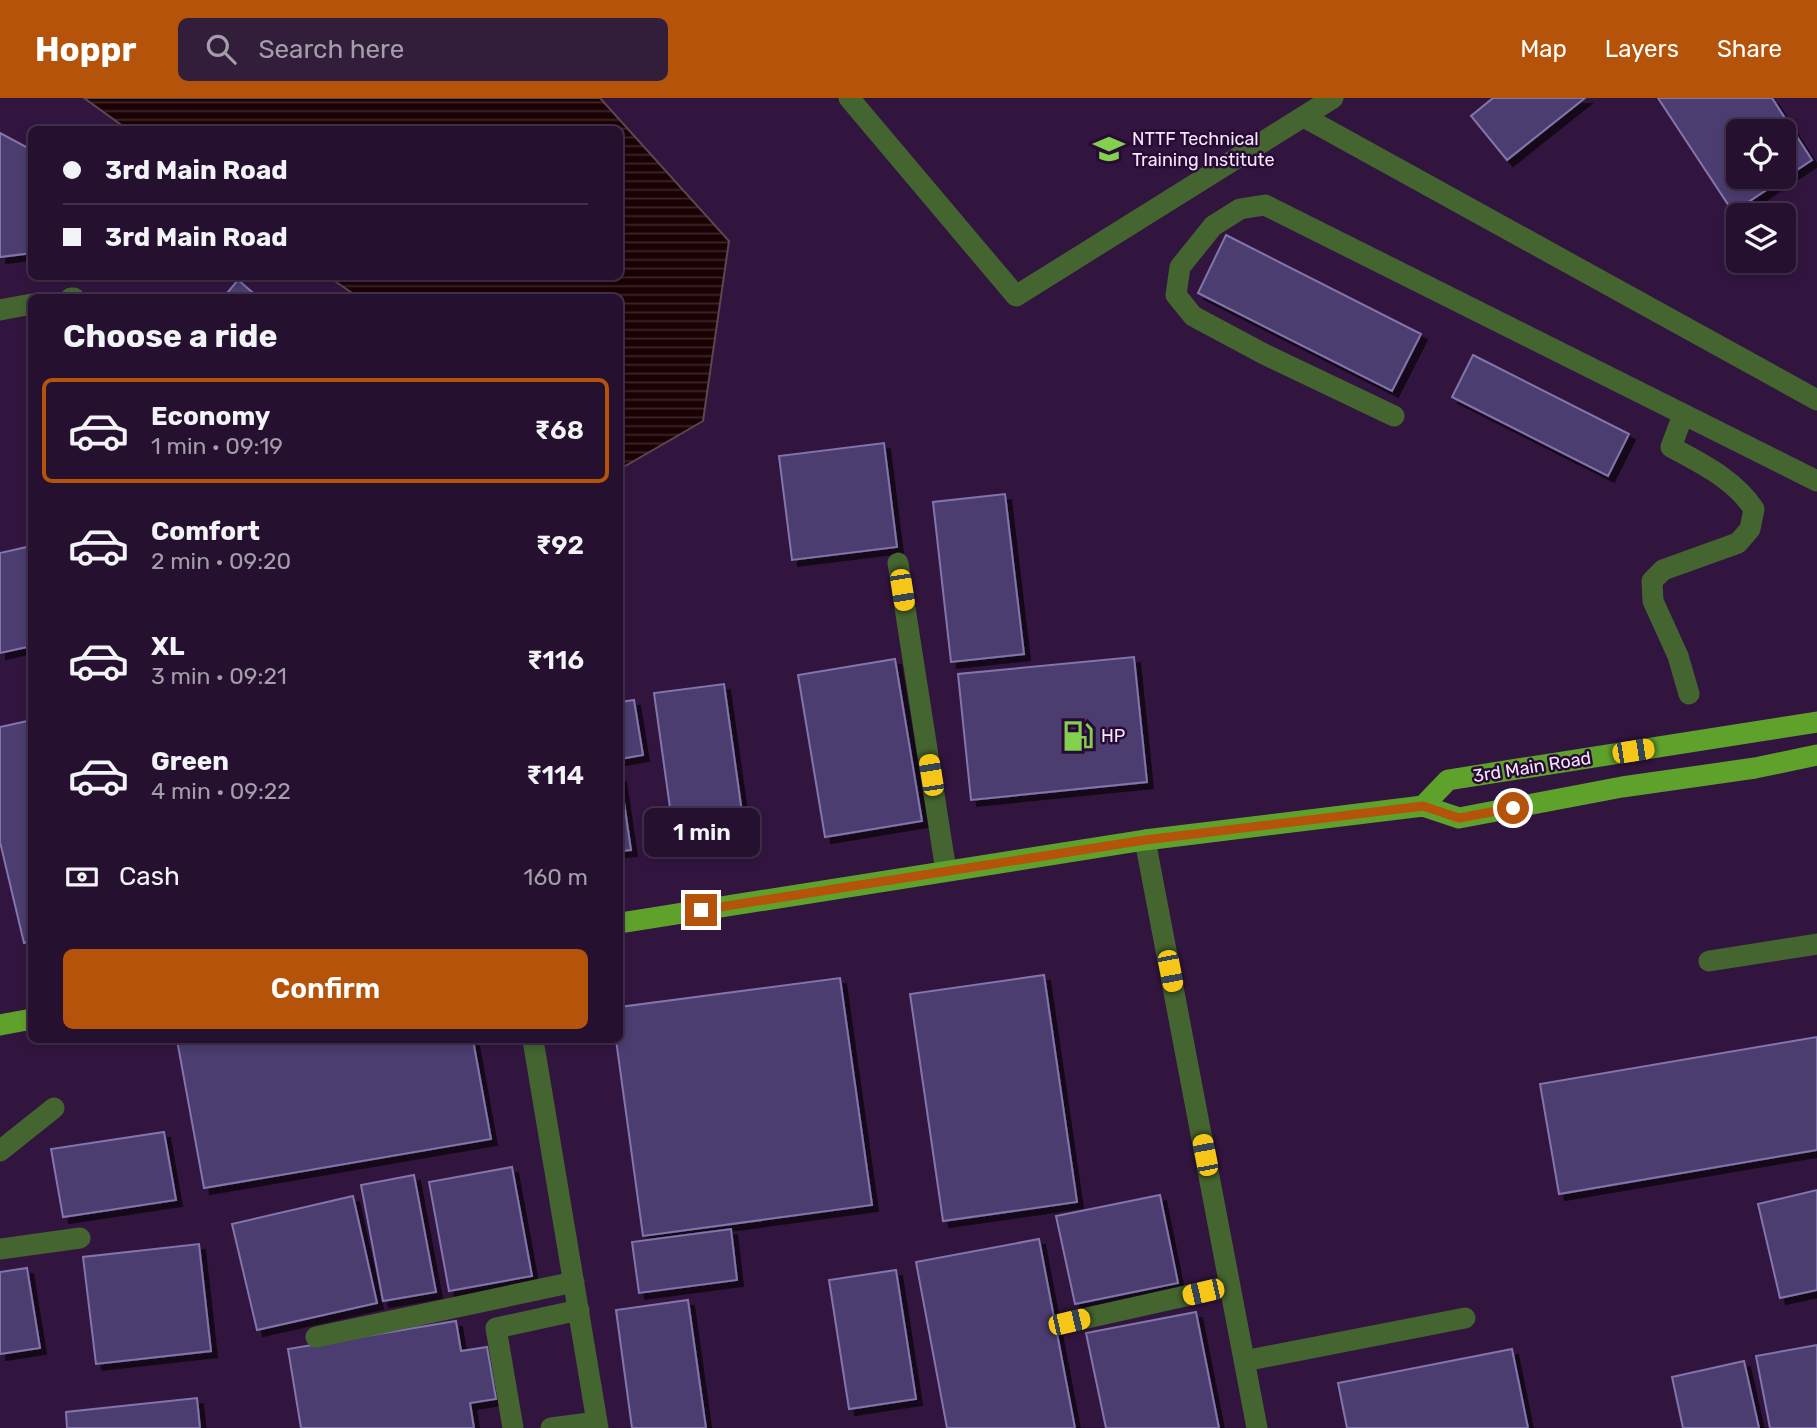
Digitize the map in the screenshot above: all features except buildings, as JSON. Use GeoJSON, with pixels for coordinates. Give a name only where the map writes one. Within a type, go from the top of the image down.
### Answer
{"type":"FeatureCollection","features":[{"type":"Feature","properties":{"kind":"main road","name":"3rd Main Road"},"geometry":{"type":"LineString","coordinates":[[1423,806],[1448,780],[1817,722]]}},
{"type":"Feature","properties":{"kind":"main road","name":"3rd Main Road"},"geometry":{"type":"LineString","coordinates":[[623,923],[1145,840],[1423,806],[1459,818],[1622,787],[1755,768],[1817,755]]}},
{"type":"Feature","properties":{"kind":"main road"},"geometry":{"type":"LineString","coordinates":[[0,1025],[28,1020]]}},
{"type":"Feature","properties":{"kind":"street"},"geometry":{"type":"LineString","coordinates":[[849,98],[1016,296],[1333,98]]}},
{"type":"Feature","properties":{"kind":"street"},"geometry":{"type":"LineString","coordinates":[[1304,117],[1817,400]]}},
{"type":"Feature","properties":{"kind":"street"},"geometry":{"type":"LineString","coordinates":[[1394,416],[1264,354],[1193,316],[1176,295],[1181,267],[1213,226],[1240,209],[1265,205],[1817,481]]}},
{"type":"Feature","properties":{"kind":"street"},"geometry":{"type":"LineString","coordinates":[[0,310],[28,305]]}},
{"type":"Feature","properties":{"kind":"street"},"geometry":{"type":"LineString","coordinates":[[1683,415],[1671,447],[1719,474],[1745,495],[1754,509],[1750,529],[1738,543],[1663,570],[1652,582],[1653,601],[1678,656],[1689,694]]}},
{"type":"Feature","properties":{"kind":"street"},"geometry":{"type":"LineString","coordinates":[[898,563],[946,871]]}},
{"type":"Feature","properties":{"kind":"street"},"geometry":{"type":"LineString","coordinates":[[1145,840],[1257,1428]]}},
{"type":"Feature","properties":{"kind":"street"},"geometry":{"type":"LineString","coordinates":[[1709,961],[1817,944]]}},
{"type":"Feature","properties":{"kind":"street"},"geometry":{"type":"LineString","coordinates":[[534,1043],[598,1425],[551,1428]]}},
{"type":"Feature","properties":{"kind":"street"},"geometry":{"type":"LineString","coordinates":[[0,1151],[54,1108]]}},
{"type":"Feature","properties":{"kind":"street"},"geometry":{"type":"LineString","coordinates":[[0,1249],[80,1238]]}},
{"type":"Feature","properties":{"kind":"street"},"geometry":{"type":"LineString","coordinates":[[316,1337],[574,1282]]}},
{"type":"Feature","properties":{"kind":"street"},"geometry":{"type":"LineString","coordinates":[[1069,1322],[1230,1286]]}},
{"type":"Feature","properties":{"kind":"street"},"geometry":{"type":"LineString","coordinates":[[513,1428],[496,1328],[579,1310]]}},
{"type":"Feature","properties":{"kind":"street"},"geometry":{"type":"LineString","coordinates":[[1244,1361],[1465,1318]]}},
{"type":"Feature","properties":{"kind":"shaded area"},"geometry":{"type":"Polygon","coordinates":[[[84,98],[600,98],[729,241],[703,421],[623,467],[623,294],[354,294],[333,280],[623,280],[623,126],[123,126],[84,98]]]}},
{"type":"Feature","properties":{"kind":"place","name":"NTTF Technical Training Institute"},"geometry":{"type":"Point","coordinates":[1109,149]}},
{"type":"Feature","properties":{"kind":"place","name":"HP"},"geometry":{"type":"Point","coordinates":[1078,736]}},
{"type":"Feature","properties":{"kind":"route"},"geometry":{"type":"LineString","coordinates":[[701,910],[1145,840],[1423,806],[1459,818],[1513,808]]}}]}
